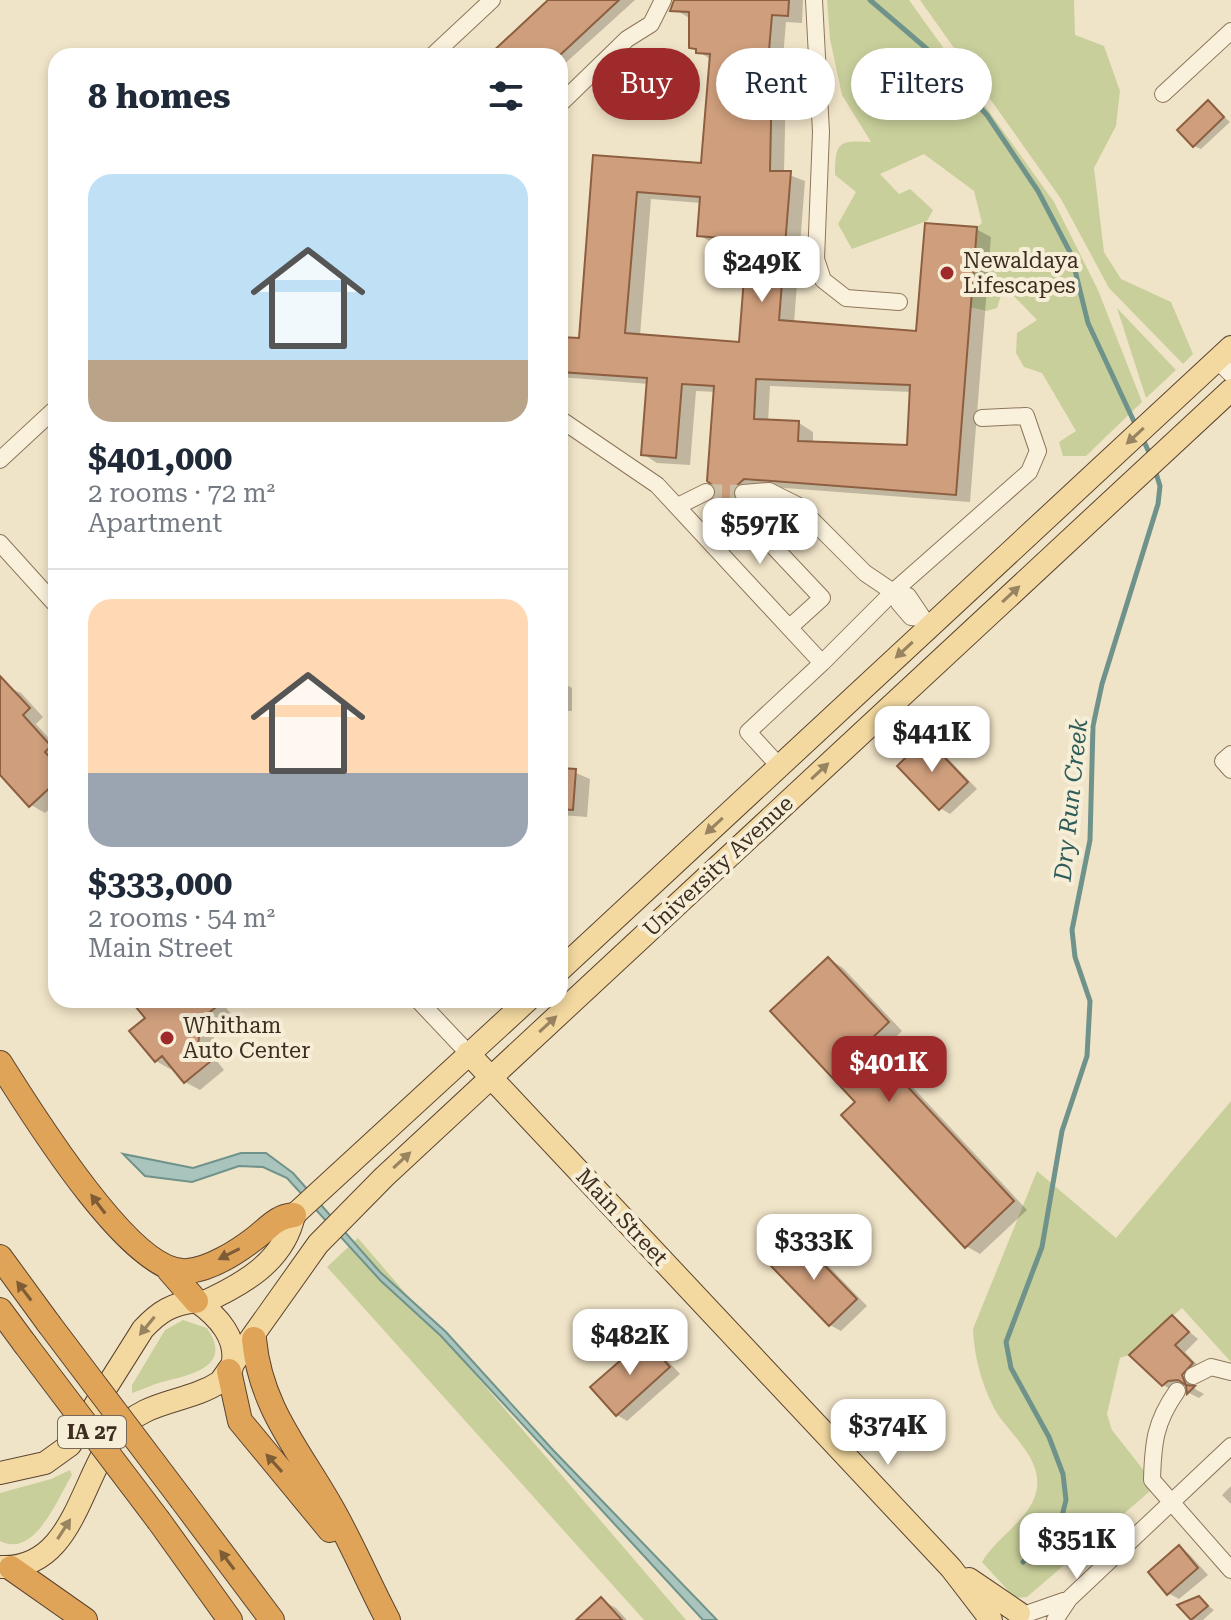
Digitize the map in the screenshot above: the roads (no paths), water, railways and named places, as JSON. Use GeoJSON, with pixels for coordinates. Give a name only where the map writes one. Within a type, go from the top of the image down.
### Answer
{"type":"FeatureCollection","features":[{"type":"Feature","properties":{"kind":"highway"},"geometry":{"type":"LineString","coordinates":[[0,1063],[41,1129],[110,1220],[169,1270],[198,1302]]}},
{"type":"Feature","properties":{"kind":"highway"},"geometry":{"type":"LineString","coordinates":[[169,1270],[190,1271],[229,1255],[255,1239],[279,1216],[294,1215]]}},
{"type":"Feature","properties":{"kind":"highway","name":"IA 27"},"geometry":{"type":"LineString","coordinates":[[0,1257],[272,1620]]}},
{"type":"Feature","properties":{"kind":"highway","name":"IA 27"},"geometry":{"type":"LineString","coordinates":[[0,1310],[230,1620]]}},
{"type":"Feature","properties":{"kind":"highway"},"geometry":{"type":"LineString","coordinates":[[254,1339],[256,1358],[282,1432],[330,1505],[388,1620]]}},
{"type":"Feature","properties":{"kind":"highway"},"geometry":{"type":"LineString","coordinates":[[230,1369],[240,1421],[360,1566]]}},
{"type":"Feature","properties":{"kind":"highway"},"geometry":{"type":"LineString","coordinates":[[3,1566],[85,1620]]}},
{"type":"Feature","properties":{"kind":"main road","name":"University Avenue"},"geometry":{"type":"LineString","coordinates":[[568,963],[779,766],[924,623],[1165,408],[1226,360]]}},
{"type":"Feature","properties":{"kind":"main road","name":"University Avenue"},"geometry":{"type":"LineString","coordinates":[[568,1005],[1231,390]]}},
{"type":"Feature","properties":{"kind":"main road"},"geometry":{"type":"LineString","coordinates":[[0,1473],[45,1463],[60,1455],[70,1445],[143,1329],[159,1312],[174,1304],[198,1302],[240,1286],[257,1273],[290,1236],[294,1215],[519,1008]]}},
{"type":"Feature","properties":{"kind":"main road","name":"University Avenue"},"geometry":{"type":"LineString","coordinates":[[3,1566],[32,1563],[52,1548],[116,1434],[132,1419],[164,1402],[206,1391],[230,1369],[318,1244],[564,1008]]}},
{"type":"Feature","properties":{"kind":"main road","name":"Main Street"},"geometry":{"type":"LineString","coordinates":[[468,1053],[951,1568],[991,1620]]}},
{"type":"Feature","properties":{"kind":"main road"},"geometry":{"type":"LineString","coordinates":[[198,1302],[224,1327],[235,1355],[230,1369]]}},
{"type":"Feature","properties":{"kind":"main road","name":"Main Street"},"geometry":{"type":"LineString","coordinates":[[951,1568],[1022,1616]]}},
{"type":"Feature","properties":{"kind":"street"},"geometry":{"type":"LineString","coordinates":[[441,48],[492,0]]}},
{"type":"Feature","properties":{"kind":"street"},"geometry":{"type":"LineString","coordinates":[[568,96],[627,39],[651,24],[663,0]]}},
{"type":"Feature","properties":{"kind":"street"},"geometry":{"type":"LineString","coordinates":[[814,0],[821,132],[816,259],[823,280],[846,298],[899,302]]}},
{"type":"Feature","properties":{"kind":"street"},"geometry":{"type":"LineString","coordinates":[[1163,94],[1231,31]]}},
{"type":"Feature","properties":{"kind":"street"},"geometry":{"type":"LineString","coordinates":[[0,460],[48,415]]}},
{"type":"Feature","properties":{"kind":"street"},"geometry":{"type":"LineString","coordinates":[[779,766],[748,732],[1029,472],[1038,451],[1026,416],[982,418]]}},
{"type":"Feature","properties":{"kind":"street"},"geometry":{"type":"LineString","coordinates":[[568,424],[657,485],[822,663]]}},
{"type":"Feature","properties":{"kind":"street"},"geometry":{"type":"LineString","coordinates":[[743,493],[769,491],[797,505],[865,573],[897,594],[908,596],[920,609],[924,623]]}},
{"type":"Feature","properties":{"kind":"street"},"geometry":{"type":"LineString","coordinates":[[678,506],[706,492]]}},
{"type":"Feature","properties":{"kind":"street"},"geometry":{"type":"LineString","coordinates":[[757,529],[822,598],[790,627]]}},
{"type":"Feature","properties":{"kind":"street"},"geometry":{"type":"LineString","coordinates":[[0,543],[48,596]]}},
{"type":"Feature","properties":{"kind":"street"},"geometry":{"type":"LineString","coordinates":[[426,1008],[468,1053]]}},
{"type":"Feature","properties":{"kind":"street"},"geometry":{"type":"LineString","coordinates":[[1193,1376],[1211,1367],[1231,1372]]}},
{"type":"Feature","properties":{"kind":"street"},"geometry":{"type":"LineString","coordinates":[[1177,1391],[1161,1413],[1153,1446],[1152,1480],[1169,1504],[1231,1570]]}},
{"type":"Feature","properties":{"kind":"street"},"geometry":{"type":"LineString","coordinates":[[1055,1620],[1069,1599],[1231,1446]]}},
{"type":"Feature","properties":{"kind":"street"},"geometry":{"type":"LineString","coordinates":[[1022,1616],[1069,1599]]}},
{"type":"Feature","properties":{"kind":"water"},"geometry":{"type":"Polygon","coordinates":[[[241,1153],[266,1153],[293,1173],[380,1272],[446,1332],[553,1450],[717,1620],[703,1620],[441,1336],[381,1281],[287,1178],[263,1167],[239,1166],[192,1182],[145,1176],[123,1154],[193,1168],[241,1153]]]}},
{"type":"Feature","properties":{"kind":"waterway","name":"Dry Run Creek"},"geometry":{"type":"LineString","coordinates":[[870,0],[927,49],[987,115],[1038,191],[1071,254],[1088,323],[1137,428]]}},
{"type":"Feature","properties":{"kind":"waterway","name":"Dry Run Creek"},"geometry":{"type":"LineString","coordinates":[[1142,437],[1151,457]]}},
{"type":"Feature","properties":{"kind":"waterway","name":"Dry Run Creek"},"geometry":{"type":"LineString","coordinates":[[1023,1562],[1060,1524],[1066,1500],[1063,1474],[1049,1437],[1011,1368],[1006,1342],[1042,1247],[1062,1131],[1087,1056],[1090,1001],[1075,957],[1072,930],[1090,840],[1093,726],[1102,684],[1158,504],[1160,486],[1155,470]]}},
{"type":"Feature","properties":{"kind":"tunnel"},"geometry":{"type":"LineString","coordinates":[[706,492],[743,493]]}},
{"type":"Feature","properties":{"kind":"place","name":"Newaldaya Lifescapes"},"geometry":{"type":"Point","coordinates":[947,273]}},
{"type":"Feature","properties":{"kind":"place","name":"Whitham Auto Center"},"geometry":{"type":"Point","coordinates":[167,1038]}}]}
